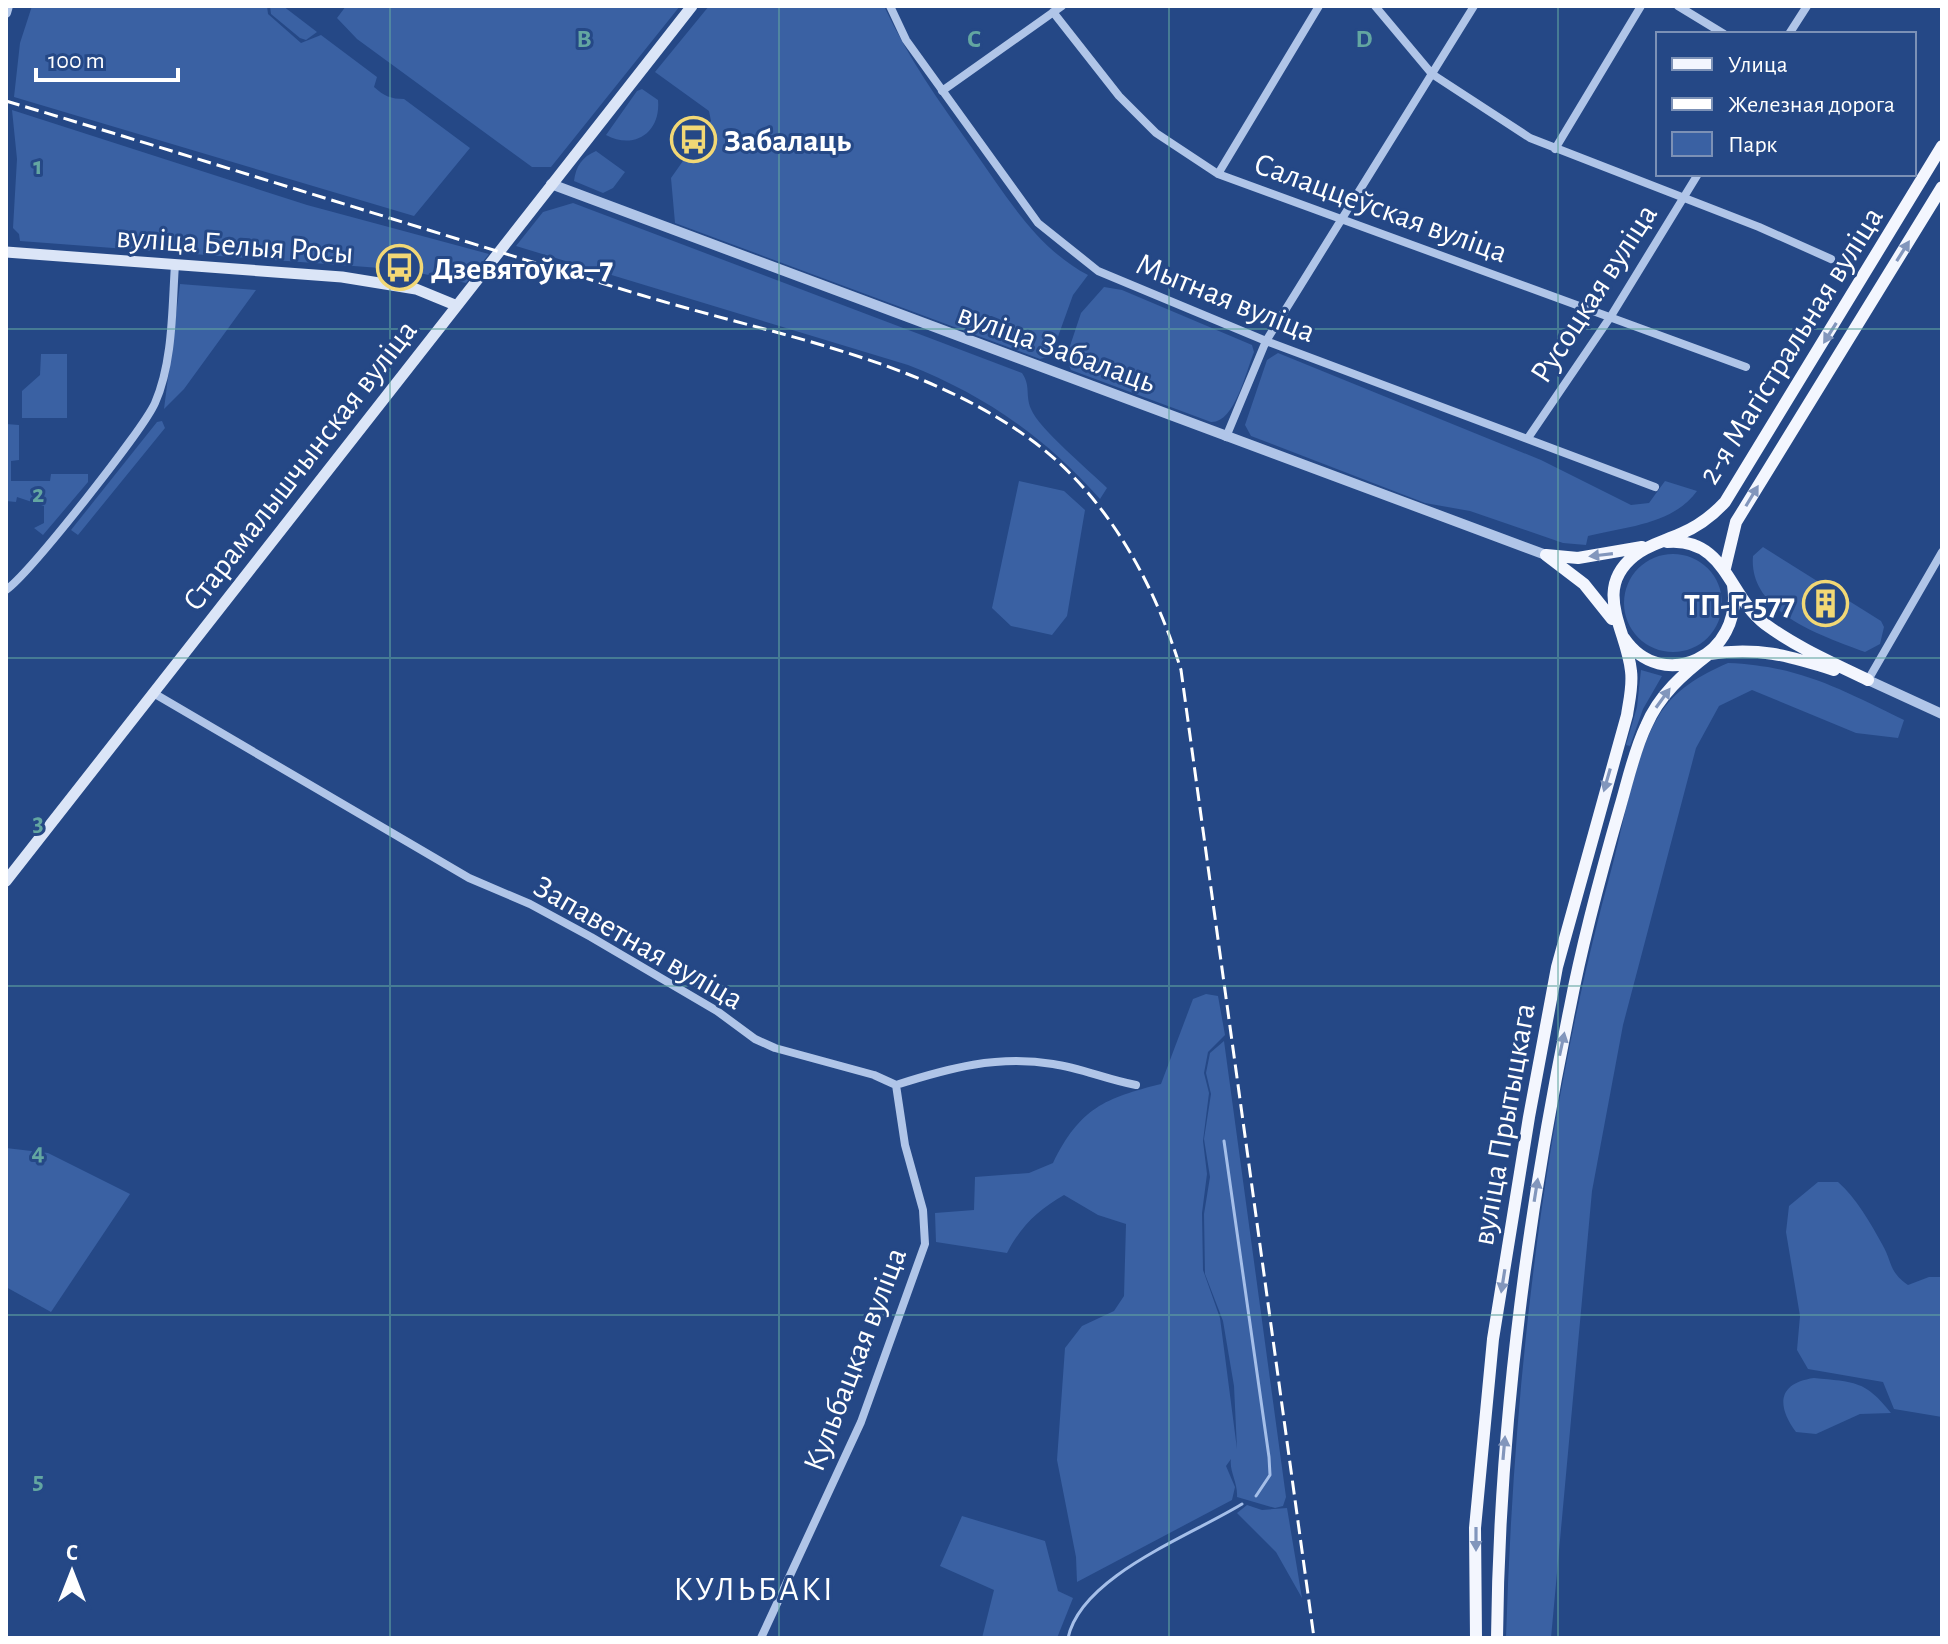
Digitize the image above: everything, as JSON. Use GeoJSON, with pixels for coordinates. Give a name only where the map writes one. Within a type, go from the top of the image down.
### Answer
{"type":"FeatureCollection","features":[{"type":"Feature","properties":{"kind":"main road","name":"Старамалышчынская вуліца"},"geometry":{"type":"LineString","coordinates":[[8,874],[155,694],[455,305],[692,6]]}},
{"type":"Feature","properties":{"kind":"main road","name":"2-я Магістральная вуліца"},"geometry":{"type":"LineString","coordinates":[[1656,544],[1683,533],[1725,502],[1942,146]]}},
{"type":"Feature","properties":{"kind":"main road","name":"2-я Магістральная вуліца"},"geometry":{"type":"LineString","coordinates":[[1725,568],[1736,522],[1942,187]]}},
{"type":"Feature","properties":{"kind":"main road","name":"вуліца Белыя Росы"},"geometry":{"type":"LineString","coordinates":[[6,252],[382,282],[436,295],[455,305]]}},
{"type":"Feature","properties":{"kind":"main road"},"geometry":{"type":"LineString","coordinates":[[1546,555],[1578,558],[1656,544],[1687,542],[1715,556],[1761,621],[1868,680]]}},
{"type":"Feature","properties":{"kind":"main road"},"geometry":{"type":"LineString","coordinates":[[1618,629],[1612,609],[1614,588],[1622,569],[1635,555],[1656,544]]}},
{"type":"Feature","properties":{"kind":"main road"},"geometry":{"type":"LineString","coordinates":[[1546,555],[1604,604],[1618,629],[1642,655],[1658,662],[1684,663],[1709,654],[1749,649],[1780,652],[1868,680]]}},
{"type":"Feature","properties":{"kind":"main road"},"geometry":{"type":"LineString","coordinates":[[1709,654],[1723,640],[1734,614],[1733,585],[1725,568]]}},
{"type":"Feature","properties":{"kind":"main road","name":"вуліца Прытыцкага"},"geometry":{"type":"LineString","coordinates":[[1476,1638],[1475,1528],[1493,1339],[1557,967],[1627,715],[1631,669],[1618,629]]}},
{"type":"Feature","properties":{"kind":"main road","name":"вуліца Прытыцкага"},"geometry":{"type":"LineString","coordinates":[[1497,1638],[1498,1527],[1513,1339],[1546,1120],[1578,965],[1599,878],[1646,726],[1676,682],[1709,654]]}},
{"type":"Feature","properties":{"kind":"street"},"geometry":{"type":"LineString","coordinates":[[6,13],[8,6]]}},
{"type":"Feature","properties":{"kind":"street","name":"Мытная вуліца"},"geometry":{"type":"LineString","coordinates":[[890,6],[906,40],[1038,223],[1098,271],[1266,341],[1655,487]]}},
{"type":"Feature","properties":{"kind":"street"},"geometry":{"type":"LineString","coordinates":[[942,91],[1062,6]]}},
{"type":"Feature","properties":{"kind":"street"},"geometry":{"type":"LineString","coordinates":[[1218,174],[1319,6]]}},
{"type":"Feature","properties":{"kind":"street"},"geometry":{"type":"LineString","coordinates":[[1375,6],[1432,74],[1530,138],[1831,259]]}},
{"type":"Feature","properties":{"kind":"street"},"geometry":{"type":"LineString","coordinates":[[1226,437],[1266,341],[1474,6]]}},
{"type":"Feature","properties":{"kind":"street"},"geometry":{"type":"LineString","coordinates":[[1555,149],[1641,6]]}},
{"type":"Feature","properties":{"kind":"street"},"geometry":{"type":"LineString","coordinates":[[1678,6],[1721,32]]}},
{"type":"Feature","properties":{"kind":"street"},"geometry":{"type":"LineString","coordinates":[[1790,32],[1807,6]]}},
{"type":"Feature","properties":{"kind":"street","name":"Салаццеўская вуліца"},"geometry":{"type":"LineString","coordinates":[[1053,12],[1119,96],[1156,133],[1218,174],[1343,217],[1746,367]]}},
{"type":"Feature","properties":{"kind":"street","name":"Русоцкая вуліца"},"geometry":{"type":"LineString","coordinates":[[1528,438],[1611,316],[1697,176]]}},
{"type":"Feature","properties":{"kind":"street","name":"вуліца Забалаць"},"geometry":{"type":"LineString","coordinates":[[551,184],[1546,555]]}},
{"type":"Feature","properties":{"kind":"street"},"geometry":{"type":"LineString","coordinates":[[6,590],[43,549],[154,405],[168,345],[175,264]]}},
{"type":"Feature","properties":{"kind":"street"},"geometry":{"type":"LineString","coordinates":[[1942,552],[1868,680],[1942,714]]}},
{"type":"Feature","properties":{"kind":"street","name":"Запаветная вуліца"},"geometry":{"type":"LineString","coordinates":[[155,694],[469,878],[530,904],[591,937],[717,1011],[755,1039],[775,1048],[874,1075],[896,1085]]}},
{"type":"Feature","properties":{"kind":"street"},"geometry":{"type":"LineString","coordinates":[[896,1085],[959,1066],[1013,1059],[1055,1064],[1136,1085]]}},
{"type":"Feature","properties":{"kind":"street","name":"Кульбацкая вуліца"},"geometry":{"type":"LineString","coordinates":[[761,1638],[861,1422],[925,1244],[923,1210],[905,1145],[896,1085]]}},
{"type":"Feature","properties":{"kind":"green space"},"geometry":{"type":"Polygon","coordinates":[[[32,6],[267,6],[268,14],[301,43],[321,35],[377,77],[374,87],[384,95],[404,99],[470,148],[414,216],[14,97],[20,43],[32,6]]]}},
{"type":"Feature","properties":{"kind":"green space"},"geometry":{"type":"Polygon","coordinates":[[[270,6],[283,6],[317,32],[306,40],[300,38],[271,14],[270,6]]]}},
{"type":"Feature","properties":{"kind":"green space"},"geometry":{"type":"Polygon","coordinates":[[[346,6],[680,6],[551,167],[532,167],[357,39],[337,18],[346,6]]]}},
{"type":"Feature","properties":{"kind":"green space"},"geometry":{"type":"Polygon","coordinates":[[[709,6],[884,6],[925,79],[1009,201],[1053,250],[1088,275],[1073,295],[1051,356],[1040,359],[675,223],[671,178],[711,121],[709,111],[655,72],[709,6]]]}},
{"type":"Feature","properties":{"kind":"green space"},"geometry":{"type":"Polygon","coordinates":[[[642,89],[658,100],[658,112],[650,130],[636,139],[616,139],[606,135],[637,91],[642,89]]]}},
{"type":"Feature","properties":{"kind":"green space"},"geometry":{"type":"Polygon","coordinates":[[[12,110],[307,205],[489,254],[466,283],[382,265],[380,268],[20,241],[19,234],[13,228],[17,159],[12,110]]]}},
{"type":"Feature","properties":{"kind":"green space"},"geometry":{"type":"Polygon","coordinates":[[[596,151],[625,172],[613,188],[603,193],[574,181],[580,163],[596,151]]]}},
{"type":"Feature","properties":{"kind":"green space"},"geometry":{"type":"Polygon","coordinates":[[[573,203],[1022,373],[1029,404],[1036,417],[1107,488],[1100,499],[1058,457],[1013,420],[963,390],[908,365],[516,246],[543,212],[573,203]]]}},
{"type":"Feature","properties":{"kind":"green space"},"geometry":{"type":"Polygon","coordinates":[[[180,284],[256,290],[184,389],[164,409],[180,284]]]}},
{"type":"Feature","properties":{"kind":"green space"},"geometry":{"type":"Polygon","coordinates":[[[1104,287],[1122,290],[1252,345],[1254,352],[1243,383],[1227,414],[1211,422],[1071,370],[1066,358],[1081,313],[1104,287]]]}},
{"type":"Feature","properties":{"kind":"green space"},"geometry":{"type":"Polygon","coordinates":[[[1278,353],[1541,460],[1631,505],[1649,503],[1665,481],[1697,491],[1675,511],[1633,527],[1588,536],[1586,545],[1563,543],[1470,511],[1425,503],[1251,436],[1245,425],[1267,360],[1278,353]]]}},
{"type":"Feature","properties":{"kind":"green space"},"geometry":{"type":"Polygon","coordinates":[[[41,354],[67,354],[67,418],[22,418],[22,391],[40,375],[41,354]]]}},
{"type":"Feature","properties":{"kind":"green space"},"geometry":{"type":"Polygon","coordinates":[[[162,421],[165,428],[78,535],[71,530],[157,422],[162,421]]]}},
{"type":"Feature","properties":{"kind":"green space"},"geometry":{"type":"Polygon","coordinates":[[[6,424],[19,425],[19,460],[11,461],[11,481],[50,481],[51,474],[88,474],[88,482],[43,535],[34,528],[44,523],[44,506],[17,497],[16,502],[6,501],[6,424]]]}},
{"type":"Feature","properties":{"kind":"green space"},"geometry":{"type":"Polygon","coordinates":[[[1019,481],[1064,491],[1085,510],[1067,616],[1052,635],[1011,626],[992,608],[1019,481]]]}},
{"type":"Feature","properties":{"kind":"green space"},"geometry":{"type":"Polygon","coordinates":[[[1763,547],[1881,621],[1884,627],[1880,644],[1865,652],[1809,629],[1775,607],[1762,592],[1755,576],[1753,556],[1763,547]]]}},
{"type":"Feature","properties":{"kind":"green space"},"geometry":{"type":"Polygon","coordinates":[[[1673,554],[1692,557],[1708,568],[1719,584],[1722,603],[1719,622],[1708,638],[1692,649],[1673,652],[1654,649],[1638,638],[1627,622],[1624,603],[1627,584],[1638,568],[1654,557],[1673,554]]]}},
{"type":"Feature","properties":{"kind":"green space"},"geometry":{"type":"Polygon","coordinates":[[[1728,663],[1798,674],[1839,689],[1904,720],[1898,738],[1856,733],[1752,690],[1719,706],[1696,748],[1623,1025],[1592,1191],[1551,1638],[1506,1638],[1516,1444],[1536,1250],[1567,1057],[1588,962],[1630,790],[1650,733],[1664,707],[1680,691],[1728,663]]]}},
{"type":"Feature","properties":{"kind":"green space"},"geometry":{"type":"Polygon","coordinates":[[[1641,670],[1662,676],[1643,709],[1630,746],[1626,745],[1637,707],[1641,670]]]}},
{"type":"Feature","properties":{"kind":"green space"},"geometry":{"type":"Polygon","coordinates":[[[1206,994],[1218,996],[1225,1035],[1208,1052],[1204,1073],[1209,1093],[1203,1141],[1207,1174],[1202,1213],[1203,1270],[1220,1318],[1237,1449],[1234,1386],[1223,1321],[1205,1274],[1204,1214],[1210,1177],[1204,1139],[1211,1094],[1206,1073],[1210,1053],[1224,1041],[1286,1497],[1283,1506],[1275,1508],[1237,1497],[1231,1459],[1226,1466],[1235,1487],[1232,1500],[1077,1582],[1076,1557],[1057,1460],[1065,1348],[1082,1326],[1114,1311],[1124,1296],[1126,1224],[1098,1215],[1064,1195],[1031,1220],[1007,1253],[936,1242],[935,1213],[974,1210],[975,1177],[1029,1173],[1053,1163],[1073,1129],[1096,1108],[1124,1095],[1161,1084],[1193,999],[1206,994]]]}},
{"type":"Feature","properties":{"kind":"green space"},"geometry":{"type":"Polygon","coordinates":[[[6,1148],[48,1153],[130,1194],[51,1312],[6,1287],[6,1148]]]}},
{"type":"Feature","properties":{"kind":"green space"},"geometry":{"type":"Polygon","coordinates":[[[1818,1182],[1838,1182],[1851,1195],[1877,1236],[1894,1271],[1908,1285],[1929,1277],[1942,1277],[1942,1417],[1894,1409],[1883,1382],[1808,1369],[1797,1350],[1800,1316],[1786,1232],[1789,1206],[1818,1182]]]}},
{"type":"Feature","properties":{"kind":"green space"},"geometry":{"type":"Polygon","coordinates":[[[1814,1378],[1866,1388],[1891,1413],[1860,1414],[1816,1434],[1796,1432],[1785,1413],[1784,1397],[1793,1385],[1814,1378]]]}},
{"type":"Feature","properties":{"kind":"green space"},"geometry":{"type":"Polygon","coordinates":[[[1247,1505],[1262,1510],[1287,1508],[1302,1598],[1276,1552],[1237,1513],[1247,1505]]]}},
{"type":"Feature","properties":{"kind":"green space"},"geometry":{"type":"Polygon","coordinates":[[[962,1516],[1045,1541],[1058,1591],[1073,1598],[1057,1638],[982,1638],[994,1590],[940,1566],[962,1516]]]}},
{"type":"Feature","properties":{"kind":"waterway"},"geometry":{"type":"LineString","coordinates":[[1224,1141],[1269,1457],[1270,1475],[1256,1496]]}},
{"type":"Feature","properties":{"kind":"waterway"},"geometry":{"type":"LineString","coordinates":[[1068,1638],[1077,1616],[1093,1595],[1115,1577],[1242,1504]]}},
{"type":"Feature","properties":{"kind":"railway"},"geometry":{"type":"LineString","coordinates":[[6,101],[641,295],[892,368],[986,411],[1030,439],[1082,486],[1124,542],[1141,573],[1157,605],[1181,670],[1314,1638]]}},
{"type":"Feature","properties":{"kind":"place","name":"Забалаць"},"geometry":{"type":"Point","coordinates":[693,140]}},
{"type":"Feature","properties":{"kind":"place","name":"Дзевятоўка–7"},"geometry":{"type":"Point","coordinates":[400,268]}},
{"type":"Feature","properties":{"kind":"place","name":"ТП-Г-577"},"geometry":{"type":"Point","coordinates":[1826,604]}},
{"type":"Feature","properties":{"kind":"district","name":"КУЛЬБАКІ"},"geometry":{"type":"Point","coordinates":[754,1588]}}]}
